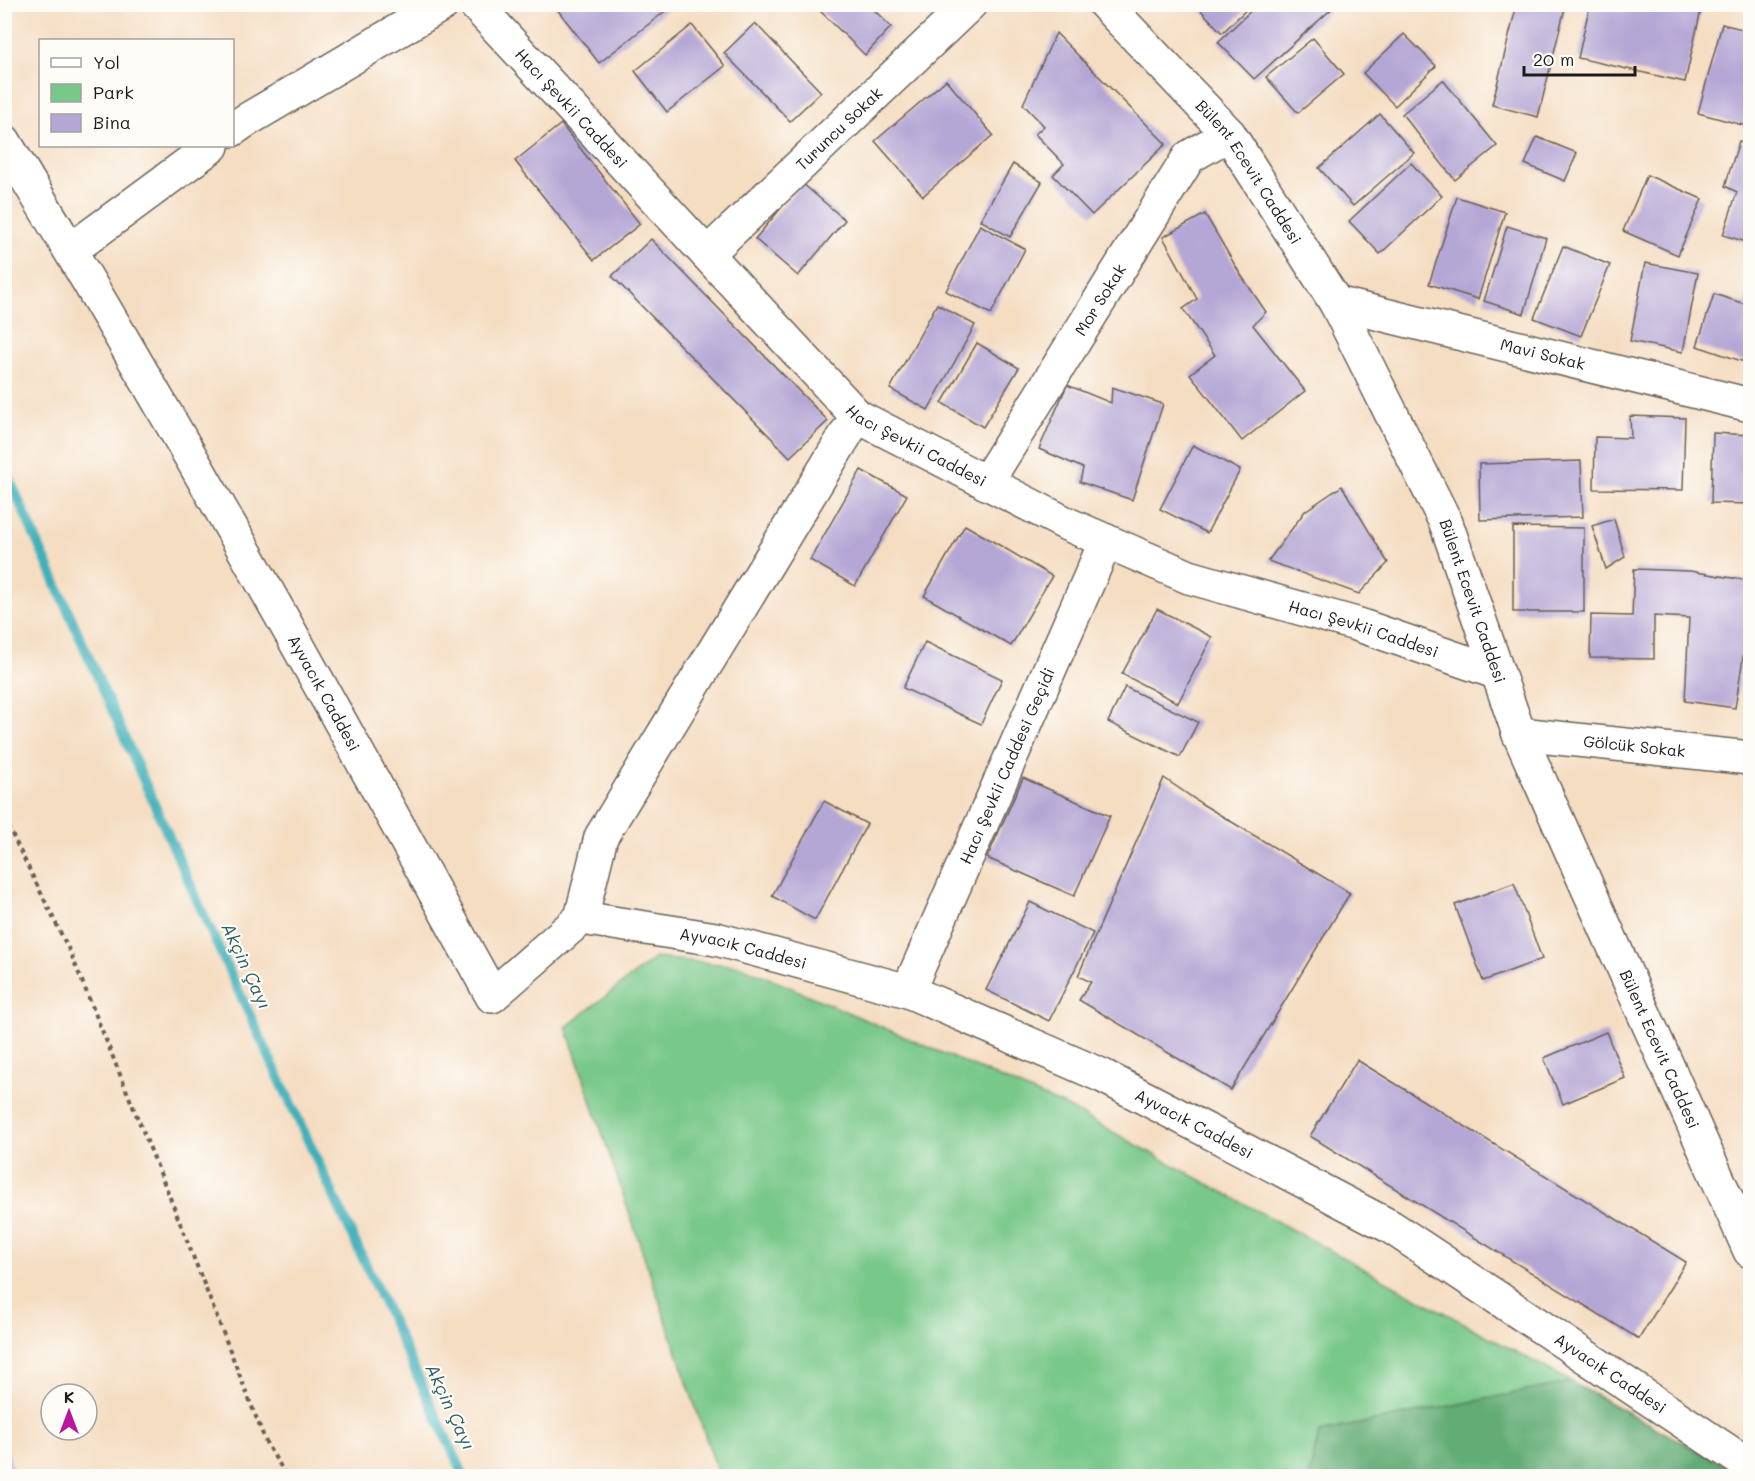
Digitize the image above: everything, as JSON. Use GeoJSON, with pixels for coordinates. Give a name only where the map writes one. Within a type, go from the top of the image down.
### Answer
{"type":"FeatureCollection","features":[{"type":"Feature","properties":{"kind":"street"},"geometry":{"type":"LineString","coordinates":[[234,129],[443,4]]}},
{"type":"Feature","properties":{"kind":"street","name":"Hacı Şevkii Caddesi"},"geometry":{"type":"LineString","coordinates":[[476,4],[857,416],[1067,524],[1189,577],[1356,624],[1498,673]]}},
{"type":"Feature","properties":{"kind":"street","name":"Turuncu Sokak"},"geometry":{"type":"LineString","coordinates":[[707,254],[970,4]]}},
{"type":"Feature","properties":{"kind":"street","name":"Bülent Ecevit Caddesi"},"geometry":{"type":"LineString","coordinates":[[1105,4],[1229,134],[1336,303],[1446,523],[1519,734],[1750,1251]]}},
{"type":"Feature","properties":{"kind":"street","name":"Mor Sokak"},"geometry":{"type":"LineString","coordinates":[[986,483],[1189,158],[1229,134]]}},
{"type":"Feature","properties":{"kind":"street"},"geometry":{"type":"LineString","coordinates":[[4,141],[71,250],[211,147]]}},
{"type":"Feature","properties":{"kind":"street","name":"Ayvacık Caddesi"},"geometry":{"type":"LineString","coordinates":[[71,250],[134,355],[269,593],[492,996],[581,918],[716,939],[908,990],[1103,1076],[1391,1227],[1750,1466]]}},
{"type":"Feature","properties":{"kind":"street","name":"Mavi Sokak"},"geometry":{"type":"LineString","coordinates":[[1336,303],[1750,405]]}},
{"type":"Feature","properties":{"kind":"street"},"geometry":{"type":"LineString","coordinates":[[581,918],[601,837],[857,416]]}},
{"type":"Feature","properties":{"kind":"street","name":"Hacı Şevkii Caddesi Geçidi"},"geometry":{"type":"LineString","coordinates":[[908,990],[1106,541]]}},
{"type":"Feature","properties":{"kind":"street","name":"Gölcük Sokak"},"geometry":{"type":"LineString","coordinates":[[1519,734],[1750,759]]}},
{"type":"Feature","properties":{"kind":"path"},"geometry":{"type":"LineString","coordinates":[[4,818],[71,954],[267,1445],[287,1476]]}},
{"type":"Feature","properties":{"kind":"green space"},"geometry":{"type":"Polygon","coordinates":[[[655,958],[741,966],[1067,1107],[1744,1476],[719,1476],[566,1027],[655,958]]]}},
{"type":"Feature","properties":{"kind":"green space"},"geometry":{"type":"Polygon","coordinates":[[[1571,1382],[1744,1476],[1309,1476],[1319,1432],[1571,1382]]]}},
{"type":"Feature","properties":{"kind":"building"},"geometry":{"type":"Polygon","coordinates":[[[553,4],[664,4],[668,9],[599,63],[553,4]]]}},
{"type":"Feature","properties":{"kind":"building"},"geometry":{"type":"Polygon","coordinates":[[[813,4],[868,4],[891,27],[865,55],[813,4]]]}},
{"type":"Feature","properties":{"kind":"building"},"geometry":{"type":"Polygon","coordinates":[[[1195,4],[1252,4],[1222,33],[1195,4]]]}},
{"type":"Feature","properties":{"kind":"building"},"geometry":{"type":"Polygon","coordinates":[[[1258,4],[1337,4],[1254,79],[1218,42],[1258,4]]]}},
{"type":"Feature","properties":{"kind":"building"},"geometry":{"type":"Polygon","coordinates":[[[1517,4],[1566,4],[1538,117],[1492,105],[1517,4]]]}},
{"type":"Feature","properties":{"kind":"building"},"geometry":{"type":"Polygon","coordinates":[[[1590,4],[1676,4],[1701,10],[1685,82],[1578,58],[1590,4]]]}},
{"type":"Feature","properties":{"kind":"building"},"geometry":{"type":"Polygon","coordinates":[[[755,23],[821,92],[790,121],[724,53],[755,23]]]}},
{"type":"Feature","properties":{"kind":"building"},"geometry":{"type":"Polygon","coordinates":[[[1722,24],[1750,31],[1750,127],[1698,113],[1722,24]]]}},
{"type":"Feature","properties":{"kind":"building"},"geometry":{"type":"Polygon","coordinates":[[[692,25],[725,66],[667,112],[635,71],[692,25]]]}},
{"type":"Feature","properties":{"kind":"building"},"geometry":{"type":"Polygon","coordinates":[[[1056,33],[1166,144],[1092,215],[1053,175],[1064,164],[1035,134],[1044,126],[1023,104],[1056,33]]]}},
{"type":"Feature","properties":{"kind":"building"},"geometry":{"type":"Polygon","coordinates":[[[1404,34],[1436,66],[1395,106],[1363,73],[1404,34]]]}},
{"type":"Feature","properties":{"kind":"building"},"geometry":{"type":"Polygon","coordinates":[[[1313,38],[1344,74],[1298,113],[1266,77],[1313,38]]]}},
{"type":"Feature","properties":{"kind":"building"},"geometry":{"type":"Polygon","coordinates":[[[946,80],[993,135],[923,196],[875,141],[946,80]]]}},
{"type":"Feature","properties":{"kind":"building"},"geometry":{"type":"Polygon","coordinates":[[[1443,80],[1497,146],[1455,180],[1402,114],[1443,80]]]}},
{"type":"Feature","properties":{"kind":"building"},"geometry":{"type":"Polygon","coordinates":[[[1380,114],[1414,153],[1353,206],[1319,168],[1380,114]]]}},
{"type":"Feature","properties":{"kind":"building"},"geometry":{"type":"Polygon","coordinates":[[[561,124],[640,224],[594,260],[515,161],[561,124]]]}},
{"type":"Feature","properties":{"kind":"building"},"geometry":{"type":"Polygon","coordinates":[[[1537,137],[1577,153],[1565,181],[1525,164],[1537,137]]]}},
{"type":"Feature","properties":{"kind":"building"},"geometry":{"type":"Polygon","coordinates":[[[1739,141],[1750,145],[1750,243],[1723,235],[1737,192],[1725,186],[1739,141]]]}},
{"type":"Feature","properties":{"kind":"building"},"geometry":{"type":"Polygon","coordinates":[[[1411,163],[1442,196],[1380,254],[1349,221],[1411,163]]]}},
{"type":"Feature","properties":{"kind":"building"},"geometry":{"type":"Polygon","coordinates":[[[1013,164],[1042,182],[1010,237],[980,220],[1013,164]]]}},
{"type":"Feature","properties":{"kind":"building"},"geometry":{"type":"Polygon","coordinates":[[[1647,175],[1702,199],[1678,255],[1623,231],[1647,175]]]}},
{"type":"Feature","properties":{"kind":"building"},"geometry":{"type":"Polygon","coordinates":[[[802,183],[845,220],[798,276],[755,239],[802,183]]]}},
{"type":"Feature","properties":{"kind":"building"},"geometry":{"type":"Polygon","coordinates":[[[1457,197],[1505,212],[1478,299],[1429,284],[1457,197]]]}},
{"type":"Feature","properties":{"kind":"building"},"geometry":{"type":"Polygon","coordinates":[[[1205,214],[1266,312],[1253,325],[1305,391],[1242,441],[1190,374],[1215,355],[1183,309],[1197,299],[1163,237],[1205,214]]]}},
{"type":"Feature","properties":{"kind":"building"},"geometry":{"type":"Polygon","coordinates":[[[980,225],[1025,249],[991,314],[946,291],[980,225]]]}},
{"type":"Feature","properties":{"kind":"building"},"geometry":{"type":"Polygon","coordinates":[[[1507,226],[1546,238],[1524,314],[1484,301],[1507,226]]]}},
{"type":"Feature","properties":{"kind":"building"},"geometry":{"type":"Polygon","coordinates":[[[651,239],[828,421],[790,457],[612,276],[651,239]]]}},
{"type":"Feature","properties":{"kind":"building"},"geometry":{"type":"Polygon","coordinates":[[[1563,246],[1610,265],[1581,336],[1534,318],[1563,246]]]}},
{"type":"Feature","properties":{"kind":"building"},"geometry":{"type":"Polygon","coordinates":[[[1645,263],[1698,273],[1683,352],[1630,341],[1645,263]]]}},
{"type":"Feature","properties":{"kind":"building"},"geometry":{"type":"Polygon","coordinates":[[[1750,290],[1750,364],[1697,346],[1714,294],[1745,304],[1750,290]]]}},
{"type":"Feature","properties":{"kind":"building"},"geometry":{"type":"Polygon","coordinates":[[[937,304],[975,325],[928,410],[890,389],[937,304]]]}},
{"type":"Feature","properties":{"kind":"building"},"geometry":{"type":"Polygon","coordinates":[[[977,343],[1019,368],[983,427],[942,403],[977,343]]]}},
{"type":"Feature","properties":{"kind":"building"},"geometry":{"type":"Polygon","coordinates":[[[1067,385],[1111,403],[1112,387],[1163,404],[1132,500],[1080,482],[1083,468],[1039,449],[1067,385]]]}},
{"type":"Feature","properties":{"kind":"building"},"geometry":{"type":"Polygon","coordinates":[[[1630,416],[1685,418],[1683,490],[1594,489],[1595,437],[1631,438],[1630,416]]]}},
{"type":"Feature","properties":{"kind":"building"},"geometry":{"type":"Polygon","coordinates":[[[1713,433],[1750,435],[1750,504],[1711,503],[1713,433]]]}},
{"type":"Feature","properties":{"kind":"building"},"geometry":{"type":"Polygon","coordinates":[[[1193,445],[1240,470],[1207,533],[1160,509],[1193,445]]]}},
{"type":"Feature","properties":{"kind":"building"},"geometry":{"type":"Polygon","coordinates":[[[1581,461],[1583,517],[1480,520],[1479,464],[1581,461]]]}},
{"type":"Feature","properties":{"kind":"building"},"geometry":{"type":"Polygon","coordinates":[[[861,470],[907,495],[855,586],[810,560],[861,470]]]}},
{"type":"Feature","properties":{"kind":"building"},"geometry":{"type":"Polygon","coordinates":[[[1342,486],[1388,563],[1359,594],[1268,561],[1305,511],[1342,486]]]}},
{"type":"Feature","properties":{"kind":"building"},"geometry":{"type":"Polygon","coordinates":[[[1614,519],[1625,557],[1606,569],[1592,526],[1614,519]]]}},
{"type":"Feature","properties":{"kind":"building"},"geometry":{"type":"Polygon","coordinates":[[[965,525],[1052,576],[1011,646],[924,596],[965,525]]]}},
{"type":"Feature","properties":{"kind":"building"},"geometry":{"type":"Polygon","coordinates":[[[1513,527],[1584,528],[1584,612],[1513,612],[1513,527]]]}},
{"type":"Feature","properties":{"kind":"building"},"geometry":{"type":"Polygon","coordinates":[[[1634,569],[1690,571],[1750,581],[1750,614],[1735,708],[1685,701],[1689,618],[1654,616],[1654,659],[1590,658],[1591,615],[1632,616],[1634,569]]]}},
{"type":"Feature","properties":{"kind":"building"},"geometry":{"type":"Polygon","coordinates":[[[1157,609],[1212,637],[1178,703],[1122,674],[1157,609]]]}},
{"type":"Feature","properties":{"kind":"building"},"geometry":{"type":"Polygon","coordinates":[[[925,642],[1002,679],[981,724],[903,688],[925,642]]]}},
{"type":"Feature","properties":{"kind":"building"},"geometry":{"type":"Polygon","coordinates":[[[1125,687],[1198,722],[1180,757],[1108,722],[1125,687]]]}},
{"type":"Feature","properties":{"kind":"building"},"geometry":{"type":"Polygon","coordinates":[[[1023,778],[1110,816],[1074,896],[987,858],[1023,778]]]}},
{"type":"Feature","properties":{"kind":"building"},"geometry":{"type":"Polygon","coordinates":[[[1164,778],[1202,804],[1350,893],[1231,1090],[1079,1000],[1091,982],[1078,976],[1164,778]]]}},
{"type":"Feature","properties":{"kind":"building"},"geometry":{"type":"Polygon","coordinates":[[[824,801],[867,824],[815,920],[772,896],[824,801]]]}},
{"type":"Feature","properties":{"kind":"building"},"geometry":{"type":"Polygon","coordinates":[[[1514,883],[1542,959],[1483,981],[1455,905],[1514,883]]]}},
{"type":"Feature","properties":{"kind":"building"},"geometry":{"type":"Polygon","coordinates":[[[1030,902],[1093,933],[1049,1021],[986,990],[1030,902]]]}},
{"type":"Feature","properties":{"kind":"building"},"geometry":{"type":"Polygon","coordinates":[[[1606,1032],[1625,1078],[1563,1104],[1544,1058],[1606,1032]]]}},
{"type":"Feature","properties":{"kind":"building"},"geometry":{"type":"Polygon","coordinates":[[[1357,1060],[1686,1262],[1639,1339],[1310,1136],[1357,1060]]]}},
{"type":"Feature","properties":{"kind":"building"},"geometry":{"type":"Polygon","coordinates":[[[4,1436],[13,1472],[4,1473],[4,1436]]]}},
{"type":"Feature","properties":{"kind":"waterway","name":"Akçin Çayı"},"geometry":{"type":"LineString","coordinates":[[4,467],[214,938],[464,1476]]}}]}
